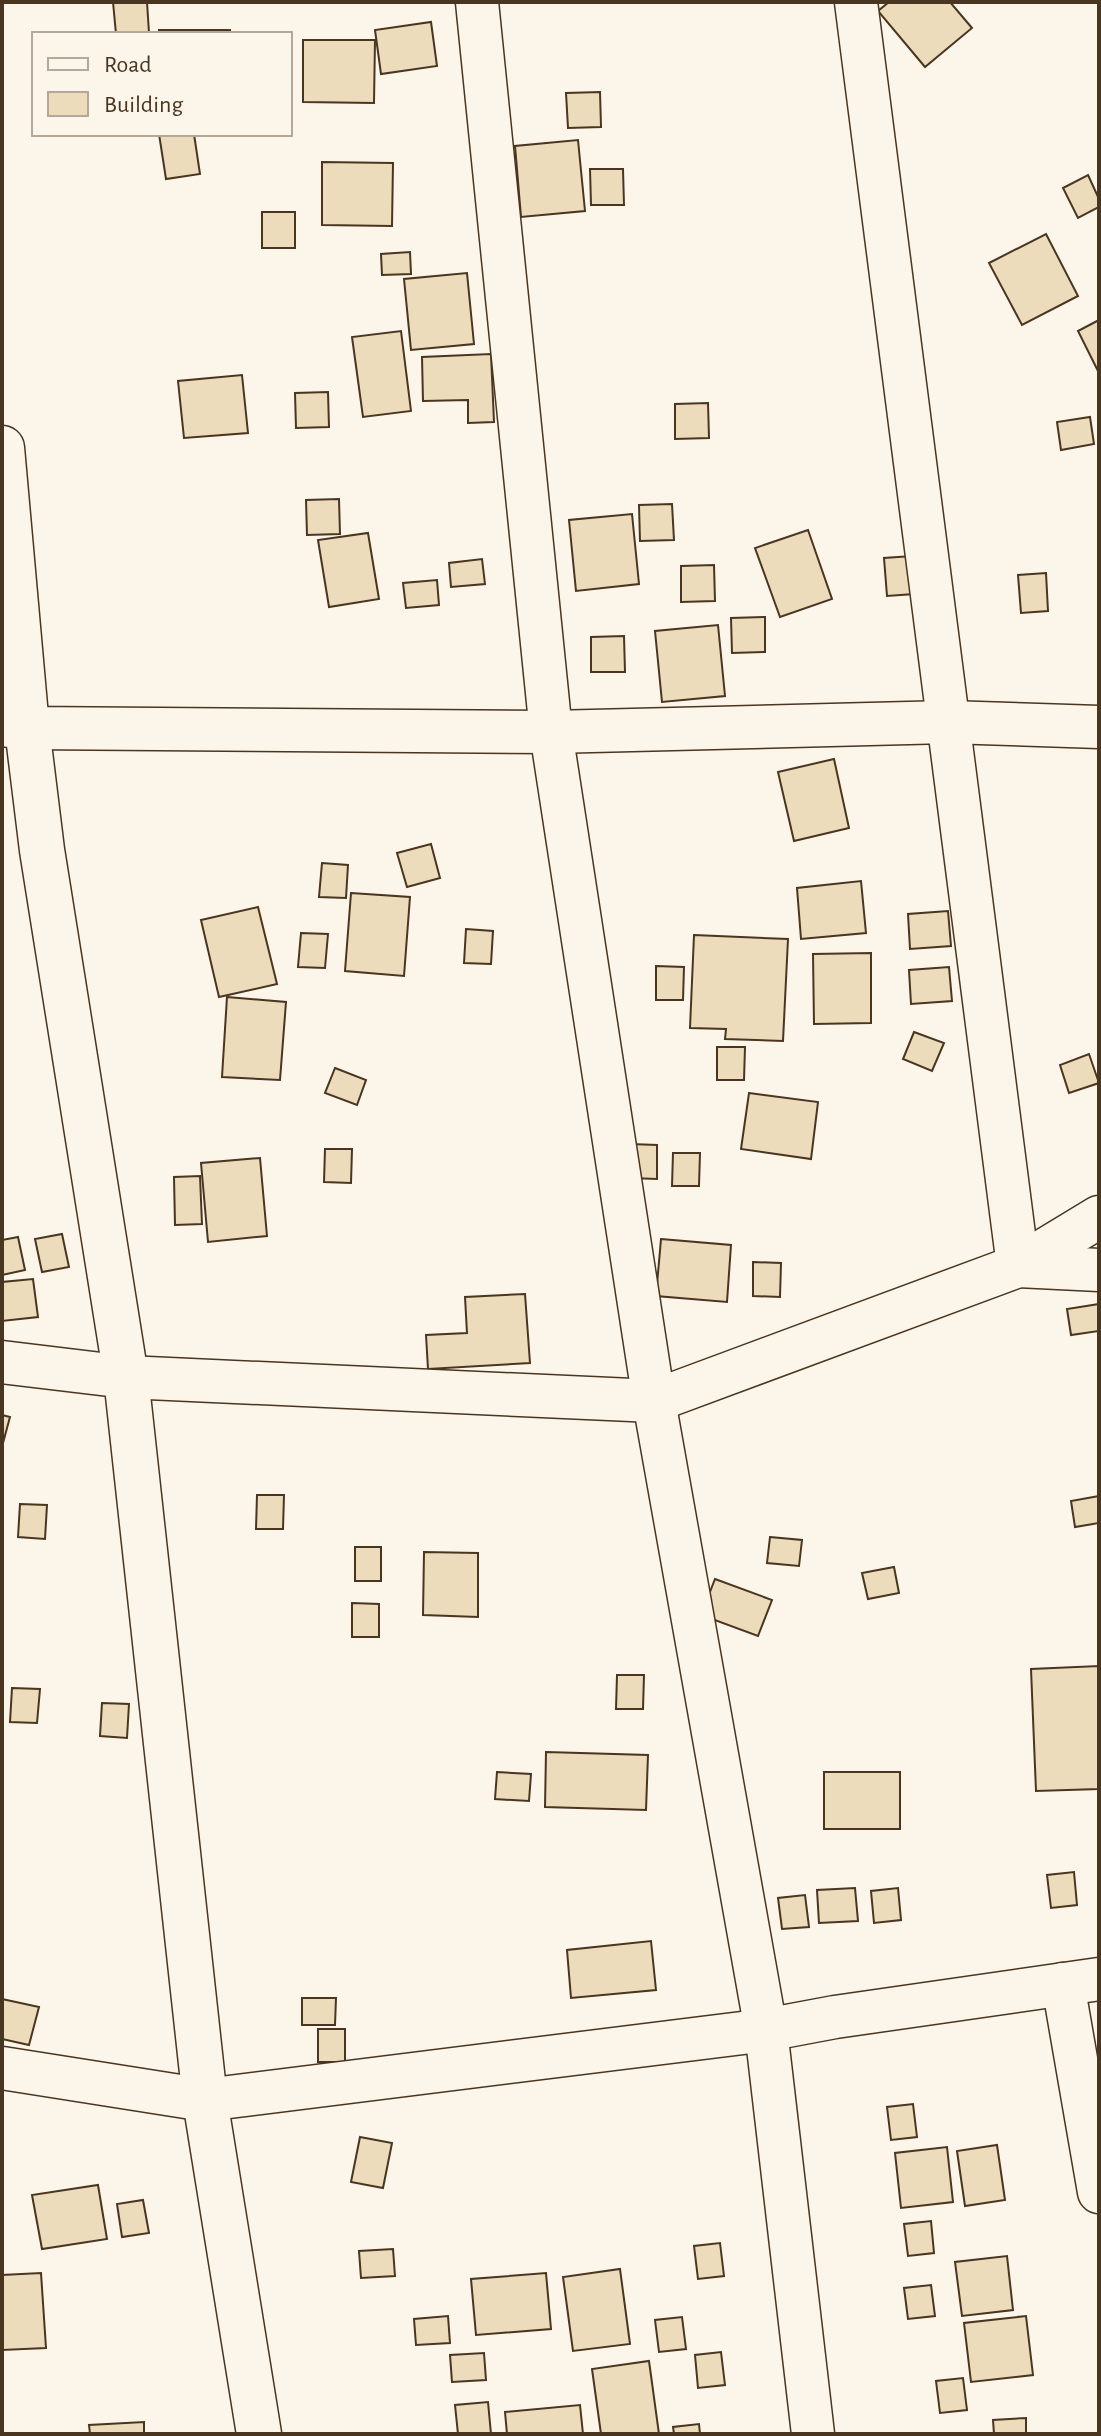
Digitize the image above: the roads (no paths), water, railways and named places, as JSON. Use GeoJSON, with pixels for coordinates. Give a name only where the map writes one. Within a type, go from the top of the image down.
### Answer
{"type":"FeatureCollection","features":[{"type":"Feature","properties":{"kind":"street"},"geometry":{"type":"LineString","coordinates":[[477,2],[551,732],[654,1401],[766,2030],[813,2434]]}},
{"type":"Feature","properties":{"kind":"street"},"geometry":{"type":"LineString","coordinates":[[856,2],[1018,1266]]}},
{"type":"Feature","properties":{"kind":"street"},"geometry":{"type":"LineString","coordinates":[[2,448],[14,726],[42,850],[126,1377],[205,2100],[259,2434]]}},
{"type":"Feature","properties":{"kind":"street"},"geometry":{"type":"LineString","coordinates":[[14,726],[551,732],[948,722],[1099,727]]}},
{"type":"Feature","properties":{"kind":"street"},"geometry":{"type":"LineString","coordinates":[[2,1362],[126,1377],[654,1401],[1018,1266],[1099,1217]]}},
{"type":"Feature","properties":{"kind":"street"},"geometry":{"type":"LineString","coordinates":[[1018,1266],[1099,1270]]}},
{"type":"Feature","properties":{"kind":"street"},"geometry":{"type":"LineString","coordinates":[[2,2068],[205,2100],[766,2030],[835,2017],[1081,1982],[1099,2192]]}}]}
